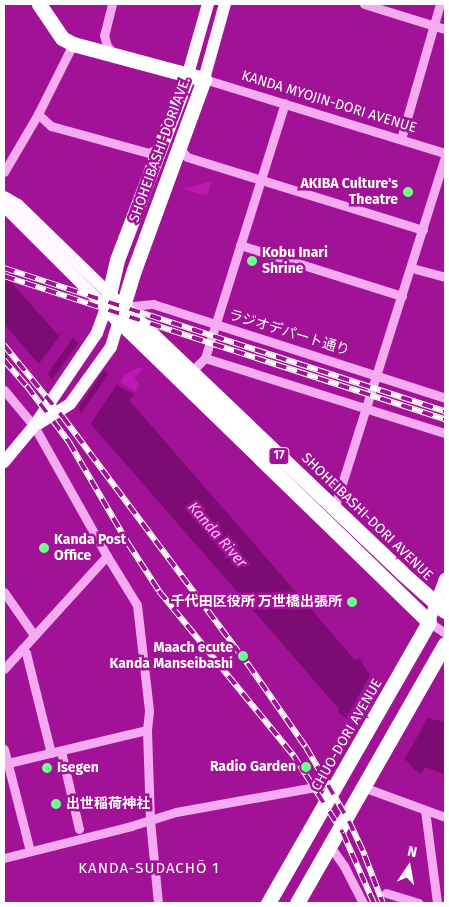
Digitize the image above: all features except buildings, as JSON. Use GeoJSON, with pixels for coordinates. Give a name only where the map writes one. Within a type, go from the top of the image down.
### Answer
{"type":"FeatureCollection","features":[{"type":"Feature","properties":{"kind":"highway"},"geometry":{"type":"LineString","coordinates":[[39,4],[62,38],[73,44],[204,79]]}},
{"type":"Feature","properties":{"kind":"highway","name":"SHOHEIBASHI-DORI AVE."},"geometry":{"type":"LineString","coordinates":[[107,301],[118,260],[188,74]]}},
{"type":"Feature","properties":{"kind":"highway","name":"SHOHEIBASHI-DORI AVE."},"geometry":{"type":"LineString","coordinates":[[121,314],[134,270],[204,79]]}},
{"type":"Feature","properties":{"kind":"highway","name":"17"},"geometry":{"type":"LineString","coordinates":[[107,301],[429,622]]}},
{"type":"Feature","properties":{"kind":"highway","name":"SHOHEIBASHI-DORI AVENUE"},"geometry":{"type":"LineString","coordinates":[[121,314],[191,372],[441,608]]}},
{"type":"Feature","properties":{"kind":"highway","name":"CHUO-DORI AVENUE"},"geometry":{"type":"LineString","coordinates":[[268,903],[393,688],[429,622]]}},
{"type":"Feature","properties":{"kind":"highway"},"geometry":{"type":"LineString","coordinates":[[297,903],[445,644]]}},
{"type":"Feature","properties":{"kind":"main road"},"geometry":{"type":"LineString","coordinates":[[188,74],[208,4]]}},
{"type":"Feature","properties":{"kind":"main road","name":"SHOHEIBASHI-DORI AVE."},"geometry":{"type":"LineString","coordinates":[[204,79],[225,4]]}},
{"type":"Feature","properties":{"kind":"main road"},"geometry":{"type":"LineString","coordinates":[[4,197],[18,205],[107,301]]}},
{"type":"Feature","properties":{"kind":"main road"},"geometry":{"type":"LineString","coordinates":[[4,206],[107,301]]}},
{"type":"Feature","properties":{"kind":"main road"},"geometry":{"type":"LineString","coordinates":[[4,462],[34,426],[87,349],[97,333],[107,301]]}},
{"type":"Feature","properties":{"kind":"main road"},"geometry":{"type":"LineString","coordinates":[[34,426],[70,404],[111,346],[121,314]]}},
{"type":"Feature","properties":{"kind":"main road","name":"CHUO-DORI AVENUE"},"geometry":{"type":"LineString","coordinates":[[429,622],[441,608],[445,579]]}},
{"type":"Feature","properties":{"kind":"street"},"geometry":{"type":"LineString","coordinates":[[112,4],[104,35],[107,46],[118,57]]}},
{"type":"Feature","properties":{"kind":"street"},"geometry":{"type":"LineString","coordinates":[[364,4],[434,24],[445,29]]}},
{"type":"Feature","properties":{"kind":"street"},"geometry":{"type":"LineString","coordinates":[[401,139],[440,4]]}},
{"type":"Feature","properties":{"kind":"street"},"geometry":{"type":"LineString","coordinates":[[4,172],[38,114],[73,44]]}},
{"type":"Feature","properties":{"kind":"street","name":"KANDA MYOJIN-DORI AVENUE"},"geometry":{"type":"LineString","coordinates":[[204,79],[445,153]]}},
{"type":"Feature","properties":{"kind":"street"},"geometry":{"type":"LineString","coordinates":[[191,372],[205,358],[285,103]]}},
{"type":"Feature","properties":{"kind":"street"},"geometry":{"type":"LineString","coordinates":[[38,114],[51,126],[149,153],[155,151],[164,140]]}},
{"type":"Feature","properties":{"kind":"street"},"geometry":{"type":"LineString","coordinates":[[181,143],[181,150],[187,157],[422,230]]}},
{"type":"Feature","properties":{"kind":"street"},"geometry":{"type":"LineString","coordinates":[[334,509],[412,268],[445,157]]}},
{"type":"Feature","properties":{"kind":"street"},"geometry":{"type":"LineString","coordinates":[[240,245],[402,296]]}},
{"type":"Feature","properties":{"kind":"street"},"geometry":{"type":"LineString","coordinates":[[412,268],[445,277]]}},
{"type":"Feature","properties":{"kind":"street","name":"ラジオデパート通り"},"geometry":{"type":"LineString","coordinates":[[121,314],[153,304],[445,398]]}},
{"type":"Feature","properties":{"kind":"street"},"geometry":{"type":"LineString","coordinates":[[205,358],[445,433]]}},
{"type":"Feature","properties":{"kind":"street"},"geometry":{"type":"LineString","coordinates":[[4,390],[34,426],[107,556],[137,605],[149,711],[147,730],[150,820],[158,903]]}},
{"type":"Feature","properties":{"kind":"street"},"geometry":{"type":"LineString","coordinates":[[4,669],[107,556]]}},
{"type":"Feature","properties":{"kind":"street"},"geometry":{"type":"LineString","coordinates":[[4,592],[34,635]]}},
{"type":"Feature","properties":{"kind":"street"},"geometry":{"type":"LineString","coordinates":[[429,622],[445,633]]}},
{"type":"Feature","properties":{"kind":"street"},"geometry":{"type":"LineString","coordinates":[[22,649],[26,653],[51,753]]}},
{"type":"Feature","properties":{"kind":"street"},"geometry":{"type":"LineString","coordinates":[[6,763],[147,730]]}},
{"type":"Feature","properties":{"kind":"street"},"geometry":{"type":"LineString","coordinates":[[4,749],[6,763],[30,851]]}},
{"type":"Feature","properties":{"kind":"street"},"geometry":{"type":"LineString","coordinates":[[60,750],[79,830]]}},
{"type":"Feature","properties":{"kind":"street"},"geometry":{"type":"LineString","coordinates":[[4,858],[176,812],[338,783]]}},
{"type":"Feature","properties":{"kind":"street"},"geometry":{"type":"LineString","coordinates":[[364,788],[445,817]]}},
{"type":"Feature","properties":{"kind":"street"},"geometry":{"type":"LineString","coordinates":[[425,810],[437,903]]}},
{"type":"Feature","properties":{"kind":"street"},"geometry":{"type":"LineString","coordinates":[[330,846],[344,866],[363,903]]}},
{"type":"Feature","properties":{"kind":"street"},"geometry":{"type":"LineString","coordinates":[[386,893],[419,903]]}},
{"type":"Feature","properties":{"kind":"shaded area"},"geometry":{"type":"Polygon","coordinates":[[[212,181],[207,196],[183,189],[212,181]]]}},
{"type":"Feature","properties":{"kind":"shaded area"},"geometry":{"type":"Polygon","coordinates":[[[139,367],[144,369],[134,378],[140,385],[135,392],[120,382],[125,374],[139,367]]]}},
{"type":"Feature","properties":{"kind":"water","name":"Kanda River"},"geometry":{"type":"Polygon","coordinates":[[[4,274],[58,335],[65,329],[120,387],[134,394],[129,400],[355,660],[359,658],[370,675],[431,719],[445,722],[445,774],[425,767],[421,774],[414,770],[407,761],[338,712],[339,709],[4,324],[4,274]]]}},
{"type":"Feature","properties":{"kind":"pier"},"geometry":{"type":"Polygon","coordinates":[[[66,327],[74,336],[47,375],[38,365],[66,327]]]}},
{"type":"Feature","properties":{"kind":"pier"},"geometry":{"type":"Polygon","coordinates":[[[80,341],[105,369],[76,411],[51,381],[80,341]]]}},
{"type":"Feature","properties":{"kind":"pier"},"geometry":{"type":"Polygon","coordinates":[[[109,373],[118,383],[89,426],[80,415],[109,373]]]}},
{"type":"Feature","properties":{"kind":"pier"},"geometry":{"type":"Polygon","coordinates":[[[371,674],[429,716],[404,760],[346,718],[371,674]]]}},
{"type":"Feature","properties":{"kind":"railway"},"geometry":{"type":"LineString","coordinates":[[4,268],[445,411]]}},
{"type":"Feature","properties":{"kind":"railway"},"geometry":{"type":"LineString","coordinates":[[4,276],[445,419]]}},
{"type":"Feature","properties":{"kind":"railway"},"geometry":{"type":"LineString","coordinates":[[4,345],[63,417],[248,664],[306,747],[349,821],[383,903]]}},
{"type":"Feature","properties":{"kind":"railway"},"geometry":{"type":"LineString","coordinates":[[4,360],[27,386],[69,442],[128,543],[159,591],[294,756],[343,833],[374,903]]}},
{"type":"Feature","properties":{"kind":"place","name":"AKIBA Culture's Theatre"},"geometry":{"type":"Point","coordinates":[408,192]}},
{"type":"Feature","properties":{"kind":"place","name":"Kobu Inari Shrine"},"geometry":{"type":"Point","coordinates":[252,261]}},
{"type":"Feature","properties":{"kind":"place","name":"Kanda Post Office"},"geometry":{"type":"Point","coordinates":[44,548]}},
{"type":"Feature","properties":{"kind":"place","name":"千代田区役所 万世橋出張所"},"geometry":{"type":"Point","coordinates":[352,602]}},
{"type":"Feature","properties":{"kind":"place","name":"Maach ecute Kanda Manseibashi"},"geometry":{"type":"Point","coordinates":[243,656]}},
{"type":"Feature","properties":{"kind":"place","name":"Radio Garden"},"geometry":{"type":"Point","coordinates":[306,767]}},
{"type":"Feature","properties":{"kind":"place","name":"Isegen"},"geometry":{"type":"Point","coordinates":[47,768]}},
{"type":"Feature","properties":{"kind":"place","name":"出世稲荷神社"},"geometry":{"type":"Point","coordinates":[56,804]}},
{"type":"Feature","properties":{"kind":"district","name":"KANDA-SUDACHŌ 1"},"geometry":{"type":"Point","coordinates":[149,869]}}]}
